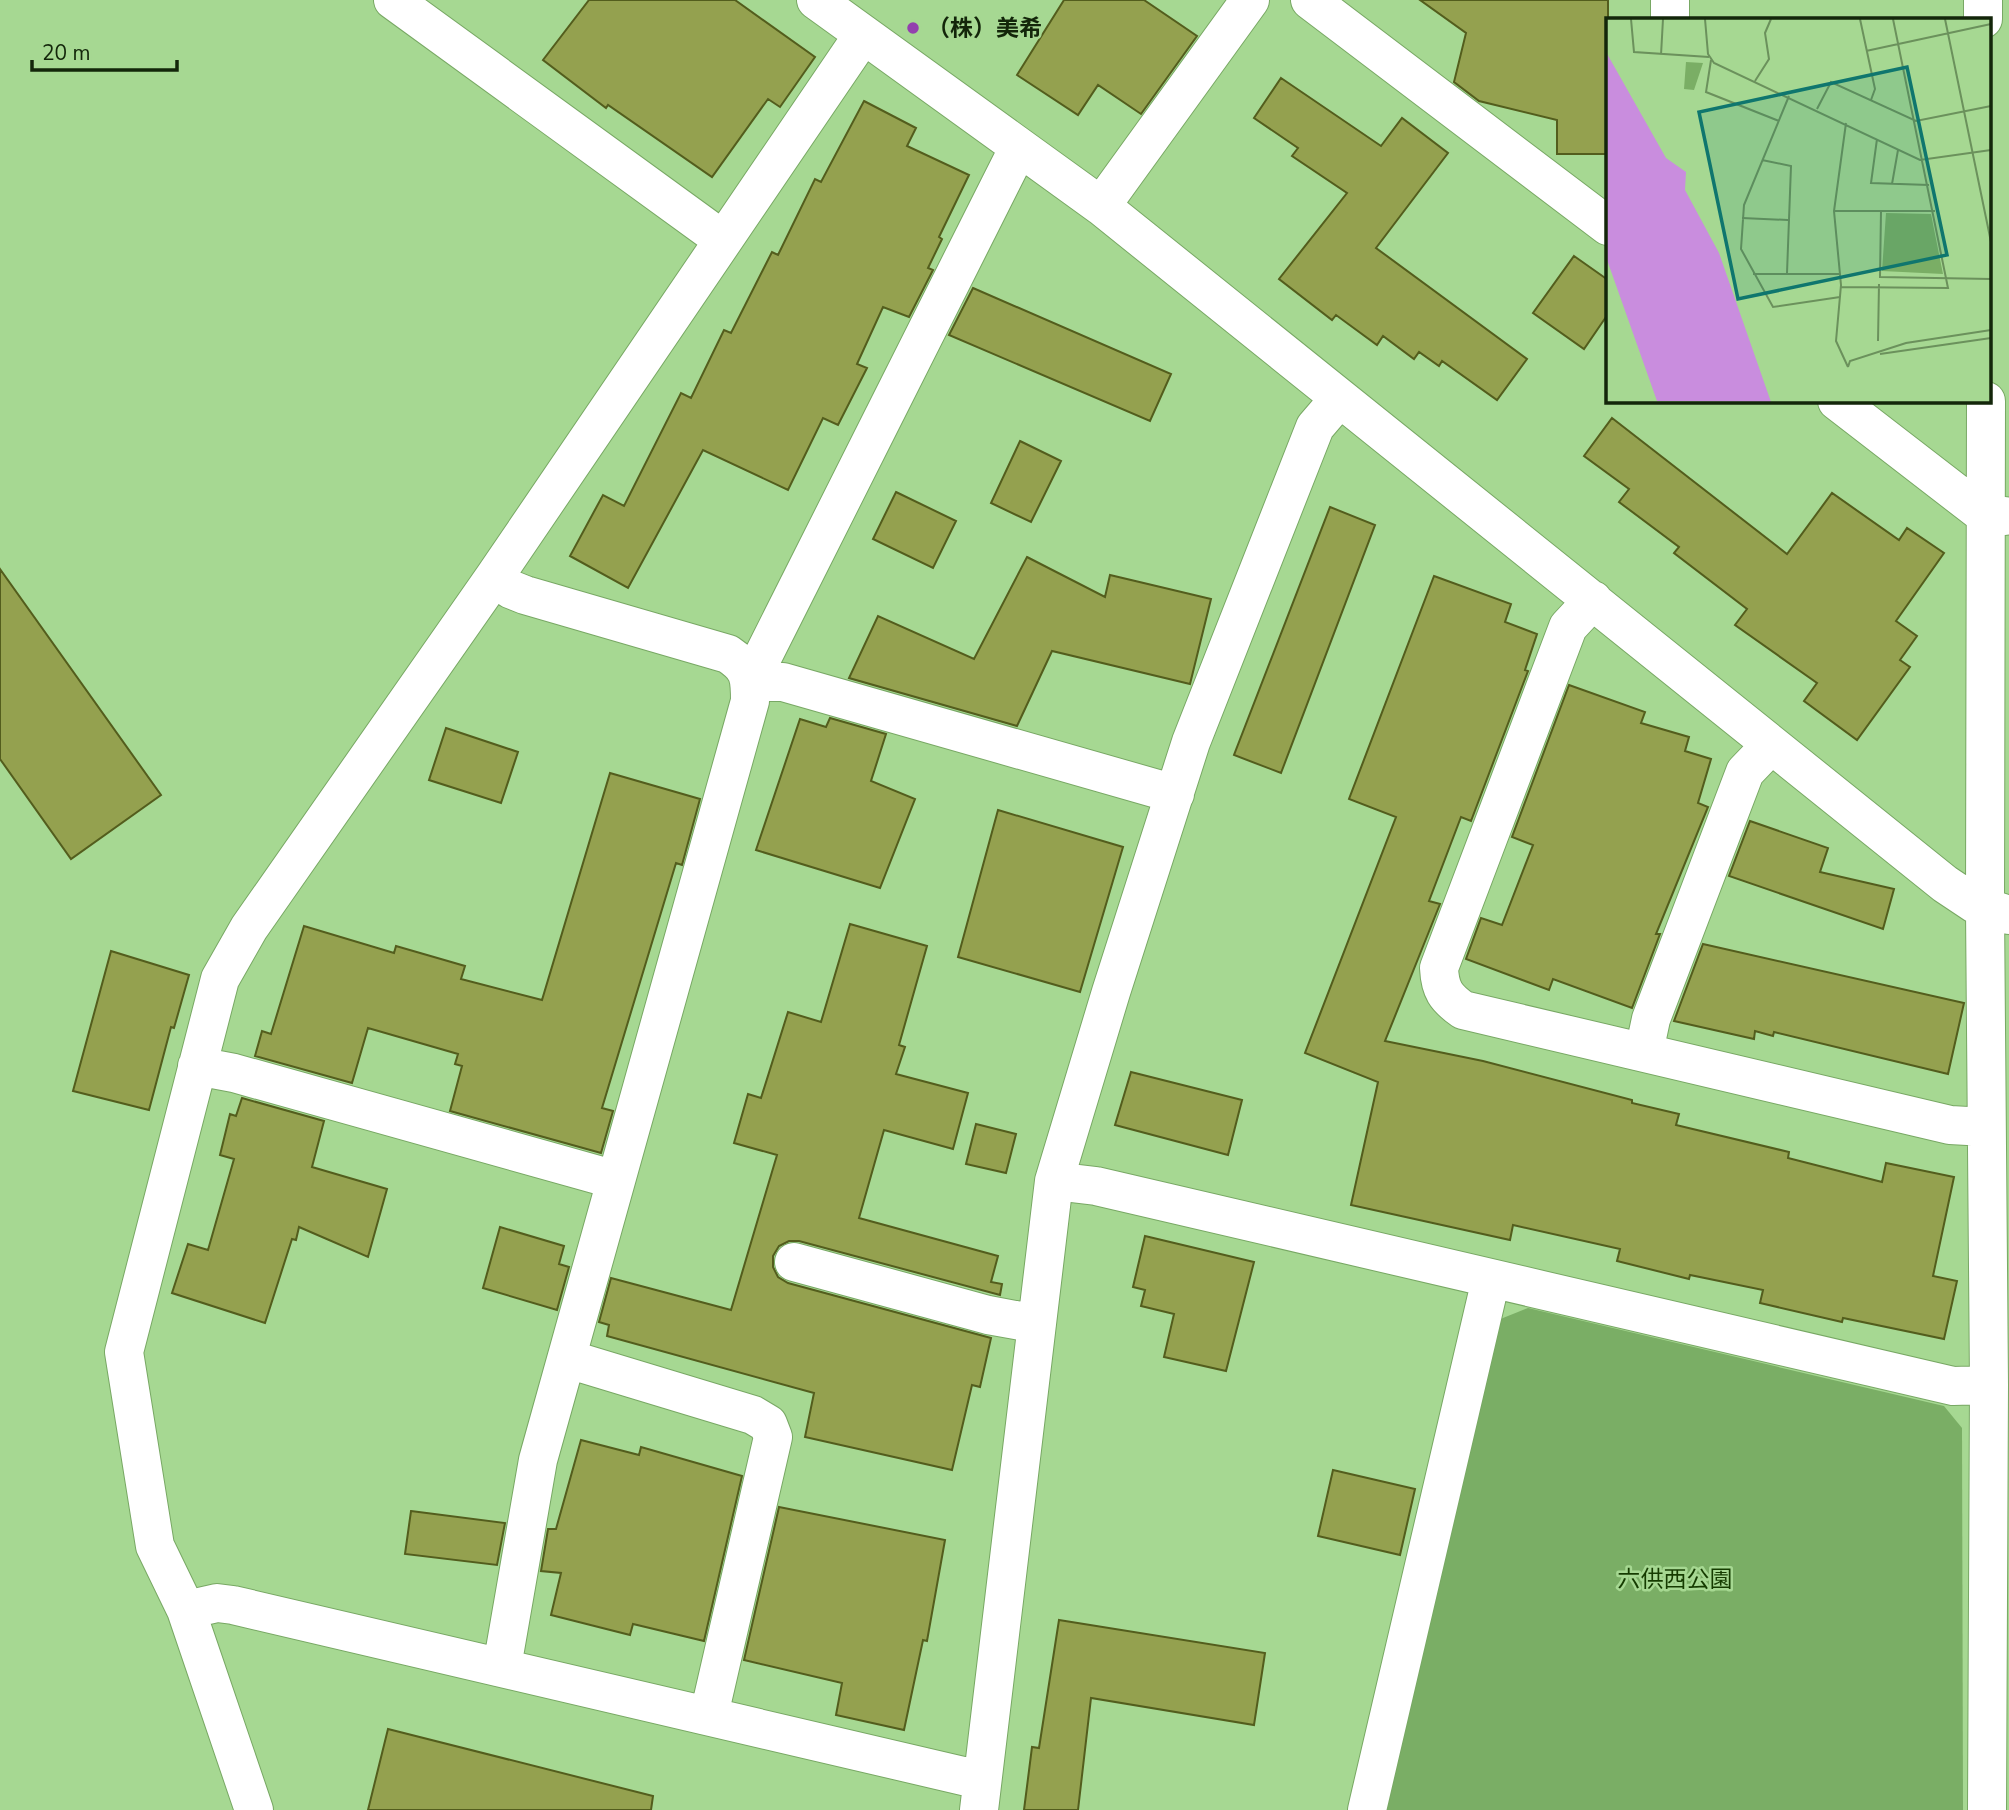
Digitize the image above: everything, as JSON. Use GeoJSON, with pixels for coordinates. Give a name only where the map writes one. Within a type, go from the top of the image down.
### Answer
{"type":"FeatureCollection","features":[{"type":"Feature","properties":{"kind":"street"},"geometry":{"type":"LineString","coordinates":[[393,0],[723,240]]}},
{"type":"Feature","properties":{"kind":"street"},"geometry":{"type":"LineString","coordinates":[[816,0],[1101,206],[1945,884],[1997,912]]}},
{"type":"Feature","properties":{"kind":"street"},"geometry":{"type":"LineString","coordinates":[[1101,206],[1250,0]]}},
{"type":"Feature","properties":{"kind":"street"},"geometry":{"type":"LineString","coordinates":[[1310,0],[1606,224]]}},
{"type":"Feature","properties":{"kind":"street"},"geometry":{"type":"LineString","coordinates":[[1670,0],[1670,18]]}},
{"type":"Feature","properties":{"kind":"street"},"geometry":{"type":"LineString","coordinates":[[1983,0],[1983,18]]}},
{"type":"Feature","properties":{"kind":"street"},"geometry":{"type":"LineString","coordinates":[[254,1810],[186,1611],[155,1546],[124,1352],[220,979],[234,952],[495,576],[863,35]]}},
{"type":"Feature","properties":{"kind":"street"},"geometry":{"type":"LineString","coordinates":[[750,682],[1019,147]]}},
{"type":"Feature","properties":{"kind":"street"},"geometry":{"type":"LineString","coordinates":[[981,1792],[1054,1181],[1191,742],[1315,426],[1339,399]]}},
{"type":"Feature","properties":{"kind":"street"},"geometry":{"type":"LineString","coordinates":[[1838,402],[1998,516]]}},
{"type":"Feature","properties":{"kind":"street"},"geometry":{"type":"LineString","coordinates":[[1986,402],[1998,516],[1997,912],[1986,1128],[1989,1385],[1987,1810]]}},
{"type":"Feature","properties":{"kind":"street"},"geometry":{"type":"LineString","coordinates":[[495,576],[510,589],[526,595],[728,654],[743,664],[750,682],[750,701],[538,1460],[502,1667]]}},
{"type":"Feature","properties":{"kind":"street"},"geometry":{"type":"LineString","coordinates":[[1593,600],[1568,627],[1439,968],[1440,987],[1463,1010],[1950,1125],[1986,1128]]}},
{"type":"Feature","properties":{"kind":"street"},"geometry":{"type":"LineString","coordinates":[[750,682],[783,682],[1175,794]]}},
{"type":"Feature","properties":{"kind":"street"},"geometry":{"type":"LineString","coordinates":[[1644,1052],[1651,1019],[1745,772],[1770,746]]}},
{"type":"Feature","properties":{"kind":"street"},"geometry":{"type":"LineString","coordinates":[[197,1066],[234,1073],[617,1180]]}},
{"type":"Feature","properties":{"kind":"street"},"geometry":{"type":"LineString","coordinates":[[1054,1181],[1096,1185],[1953,1386],[1989,1385]]}},
{"type":"Feature","properties":{"kind":"street"},"geometry":{"type":"LineString","coordinates":[[794,1262],[988,1315],[1037,1324]]}},
{"type":"Feature","properties":{"kind":"street"},"geometry":{"type":"LineString","coordinates":[[1367,1810],[1491,1279]]}},
{"type":"Feature","properties":{"kind":"street"},"geometry":{"type":"LineString","coordinates":[[568,1359],[753,1415],[768,1424],[773,1437],[709,1715]]}},
{"type":"Feature","properties":{"kind":"street"},"geometry":{"type":"LineString","coordinates":[[186,1611],[217,1603],[233,1605],[963,1776],[981,1792]]}},
{"type":"Feature","properties":{"kind":"green space","name":"六供西公園"},"geometry":{"type":"Polygon","coordinates":[[[1528,1308],[1944,1406],[1962,1428],[1963,1810],[1383,1810],[1498,1320],[1528,1308]]]}},
{"type":"Feature","properties":{"kind":"building"},"geometry":{"type":"Polygon","coordinates":[[[589,0],[735,0],[815,57],[780,107],[768,99],[712,177],[608,105],[606,108],[543,60],[589,0]]]}},
{"type":"Feature","properties":{"kind":"building"},"geometry":{"type":"Polygon","coordinates":[[[1064,0],[1144,0],[1197,36],[1141,114],[1098,85],[1078,115],[1017,75],[1064,0]]]}},
{"type":"Feature","properties":{"kind":"building"},"geometry":{"type":"Polygon","coordinates":[[[1420,0],[1608,0],[1606,154],[1557,154],[1557,120],[1479,101],[1454,82],[1466,33],[1420,0]]]}},
{"type":"Feature","properties":{"kind":"building"},"geometry":{"type":"Polygon","coordinates":[[[1281,78],[1381,146],[1402,118],[1448,153],[1376,248],[1527,359],[1497,400],[1442,361],[1439,366],[1419,352],[1414,359],[1383,336],[1377,345],[1336,315],[1332,320],[1279,279],[1347,193],[1292,156],[1298,148],[1254,118],[1281,78]]]}},
{"type":"Feature","properties":{"kind":"building"},"geometry":{"type":"Polygon","coordinates":[[[864,101],[916,128],[907,146],[969,175],[939,237],[942,239],[928,268],[933,270],[909,317],[883,307],[857,364],[867,368],[838,425],[823,418],[788,490],[703,450],[628,588],[570,556],[603,495],[624,506],[681,393],[691,398],[724,330],[731,333],[772,252],[778,255],[815,179],[821,182],[864,101]]]}},
{"type":"Feature","properties":{"kind":"building"},"geometry":{"type":"Polygon","coordinates":[[[1574,256],[1606,279],[1606,317],[1584,349],[1533,313],[1574,256]]]}},
{"type":"Feature","properties":{"kind":"building"},"geometry":{"type":"Polygon","coordinates":[[[973,288],[1171,374],[1150,421],[949,335],[973,288]]]}},
{"type":"Feature","properties":{"kind":"building"},"geometry":{"type":"Polygon","coordinates":[[[1612,418],[1787,554],[1832,493],[1899,540],[1907,528],[1944,553],[1896,621],[1917,636],[1900,660],[1910,667],[1857,740],[1804,701],[1817,683],[1735,625],[1747,609],[1674,553],[1679,547],[1619,502],[1629,489],[1584,456],[1612,418]]]}},
{"type":"Feature","properties":{"kind":"building"},"geometry":{"type":"Polygon","coordinates":[[[1020,441],[1061,461],[1031,522],[991,503],[1020,441]]]}},
{"type":"Feature","properties":{"kind":"building"},"geometry":{"type":"Polygon","coordinates":[[[896,492],[956,521],[933,568],[873,539],[896,492]]]}},
{"type":"Feature","properties":{"kind":"building"},"geometry":{"type":"Polygon","coordinates":[[[1330,507],[1375,525],[1281,773],[1234,755],[1330,507]]]}},
{"type":"Feature","properties":{"kind":"building"},"geometry":{"type":"Polygon","coordinates":[[[1027,557],[1105,597],[1110,575],[1211,599],[1190,684],[1052,651],[1017,726],[849,678],[878,616],[974,659],[1027,557]]]}},
{"type":"Feature","properties":{"kind":"building"},"geometry":{"type":"Polygon","coordinates":[[[0,569],[161,795],[71,859],[0,759],[0,569]]]}},
{"type":"Feature","properties":{"kind":"building"},"geometry":{"type":"Polygon","coordinates":[[[1434,576],[1511,604],[1505,622],[1537,634],[1525,670],[1528,671],[1471,821],[1461,817],[1429,901],[1440,904],[1385,1041],[1483,1061],[1632,1100],[1632,1103],[1679,1114],[1676,1125],[1789,1152],[1788,1158],[1882,1182],[1886,1163],[1954,1177],[1933,1276],[1957,1281],[1944,1339],[1843,1318],[1842,1322],[1760,1303],[1763,1290],[1690,1275],[1689,1279],[1617,1261],[1620,1249],[1513,1225],[1510,1240],[1351,1205],[1378,1082],[1305,1053],[1396,817],[1349,799],[1434,576]]]}},
{"type":"Feature","properties":{"kind":"building"},"geometry":{"type":"Polygon","coordinates":[[[1569,685],[1645,712],[1641,723],[1689,737],[1685,751],[1711,759],[1698,803],[1708,807],[1656,934],[1660,934],[1632,1008],[1553,979],[1549,990],[1466,959],[1481,918],[1502,925],[1533,845],[1512,837],[1569,685]]]}},
{"type":"Feature","properties":{"kind":"building"},"geometry":{"type":"Polygon","coordinates":[[[830,718],[886,734],[871,781],[915,799],[880,888],[756,850],[800,719],[826,727],[830,718]]]}},
{"type":"Feature","properties":{"kind":"building"},"geometry":{"type":"Polygon","coordinates":[[[446,728],[518,752],[501,803],[429,780],[446,728]]]}},
{"type":"Feature","properties":{"kind":"building"},"geometry":{"type":"Polygon","coordinates":[[[610,773],[700,799],[682,865],[676,863],[602,1108],[613,1111],[601,1153],[450,1111],[462,1066],[455,1064],[458,1054],[368,1028],[352,1083],[255,1056],[262,1031],[271,1034],[304,926],[394,953],[396,946],[465,966],[461,979],[542,1000],[610,773]]]}},
{"type":"Feature","properties":{"kind":"building"},"geometry":{"type":"Polygon","coordinates":[[[998,810],[1123,847],[1080,992],[958,957],[998,810]]]}},
{"type":"Feature","properties":{"kind":"building"},"geometry":{"type":"Polygon","coordinates":[[[1750,821],[1828,848],[1820,872],[1894,889],[1883,929],[1729,876],[1750,821]]]}},
{"type":"Feature","properties":{"kind":"building"},"geometry":{"type":"Polygon","coordinates":[[[850,924],[927,946],[899,1045],[905,1047],[896,1074],[968,1093],[953,1149],[884,1130],[859,1218],[998,1256],[991,1282],[1002,1284],[1000,1295],[799,1241],[789,1241],[779,1246],[773,1256],[773,1267],[778,1277],[788,1283],[991,1338],[980,1387],[972,1385],[952,1470],[805,1437],[814,1393],[607,1336],[609,1325],[599,1322],[611,1278],[731,1310],[777,1155],[734,1143],[748,1094],[761,1098],[788,1012],[821,1022],[850,924]]]}},
{"type":"Feature","properties":{"kind":"building"},"geometry":{"type":"Polygon","coordinates":[[[1703,944],[1964,1003],[1948,1074],[1774,1032],[1773,1036],[1755,1031],[1754,1039],[1674,1021],[1703,944]]]}},
{"type":"Feature","properties":{"kind":"building"},"geometry":{"type":"Polygon","coordinates":[[[111,951],[189,975],[174,1028],[171,1027],[149,1110],[73,1091],[111,951]]]}},
{"type":"Feature","properties":{"kind":"building"},"geometry":{"type":"Polygon","coordinates":[[[1131,1072],[1242,1100],[1228,1155],[1115,1125],[1131,1072]]]}},
{"type":"Feature","properties":{"kind":"building"},"geometry":{"type":"Polygon","coordinates":[[[242,1098],[324,1121],[312,1167],[387,1189],[368,1257],[299,1227],[296,1240],[292,1239],[265,1323],[172,1293],[188,1244],[208,1250],[234,1159],[220,1155],[230,1114],[236,1116],[242,1098]]]}},
{"type":"Feature","properties":{"kind":"building"},"geometry":{"type":"Polygon","coordinates":[[[976,1124],[1016,1134],[1006,1173],[966,1164],[976,1124]]]}},
{"type":"Feature","properties":{"kind":"building"},"geometry":{"type":"Polygon","coordinates":[[[500,1227],[564,1246],[559,1264],[569,1267],[557,1310],[483,1288],[500,1227]]]}},
{"type":"Feature","properties":{"kind":"building"},"geometry":{"type":"Polygon","coordinates":[[[1145,1236],[1254,1262],[1226,1371],[1164,1357],[1174,1314],[1141,1306],[1145,1290],[1133,1287],[1145,1236]]]}},
{"type":"Feature","properties":{"kind":"building"},"geometry":{"type":"Polygon","coordinates":[[[581,1440],[639,1455],[641,1447],[742,1476],[704,1641],[633,1624],[630,1635],[551,1615],[561,1573],[541,1571],[548,1529],[556,1529],[581,1440]]]}},
{"type":"Feature","properties":{"kind":"building"},"geometry":{"type":"Polygon","coordinates":[[[1333,1470],[1415,1489],[1400,1555],[1318,1536],[1333,1470]]]}},
{"type":"Feature","properties":{"kind":"building"},"geometry":{"type":"Polygon","coordinates":[[[779,1507],[945,1540],[927,1641],[923,1640],[904,1730],[836,1715],[842,1683],[744,1660],[779,1507]]]}},
{"type":"Feature","properties":{"kind":"building"},"geometry":{"type":"Polygon","coordinates":[[[411,1511],[505,1523],[497,1565],[405,1554],[411,1511]]]}},
{"type":"Feature","properties":{"kind":"building"},"geometry":{"type":"Polygon","coordinates":[[[1059,1620],[1265,1653],[1254,1725],[1091,1698],[1078,1810],[1024,1810],[1032,1747],[1039,1748],[1059,1620]]]}},
{"type":"Feature","properties":{"kind":"building"},"geometry":{"type":"Polygon","coordinates":[[[388,1729],[653,1796],[651,1810],[368,1810],[388,1729]]]}},
{"type":"Feature","properties":{"kind":"place","name":"（株）美希"},"geometry":{"type":"Point","coordinates":[913,28]}}]}
